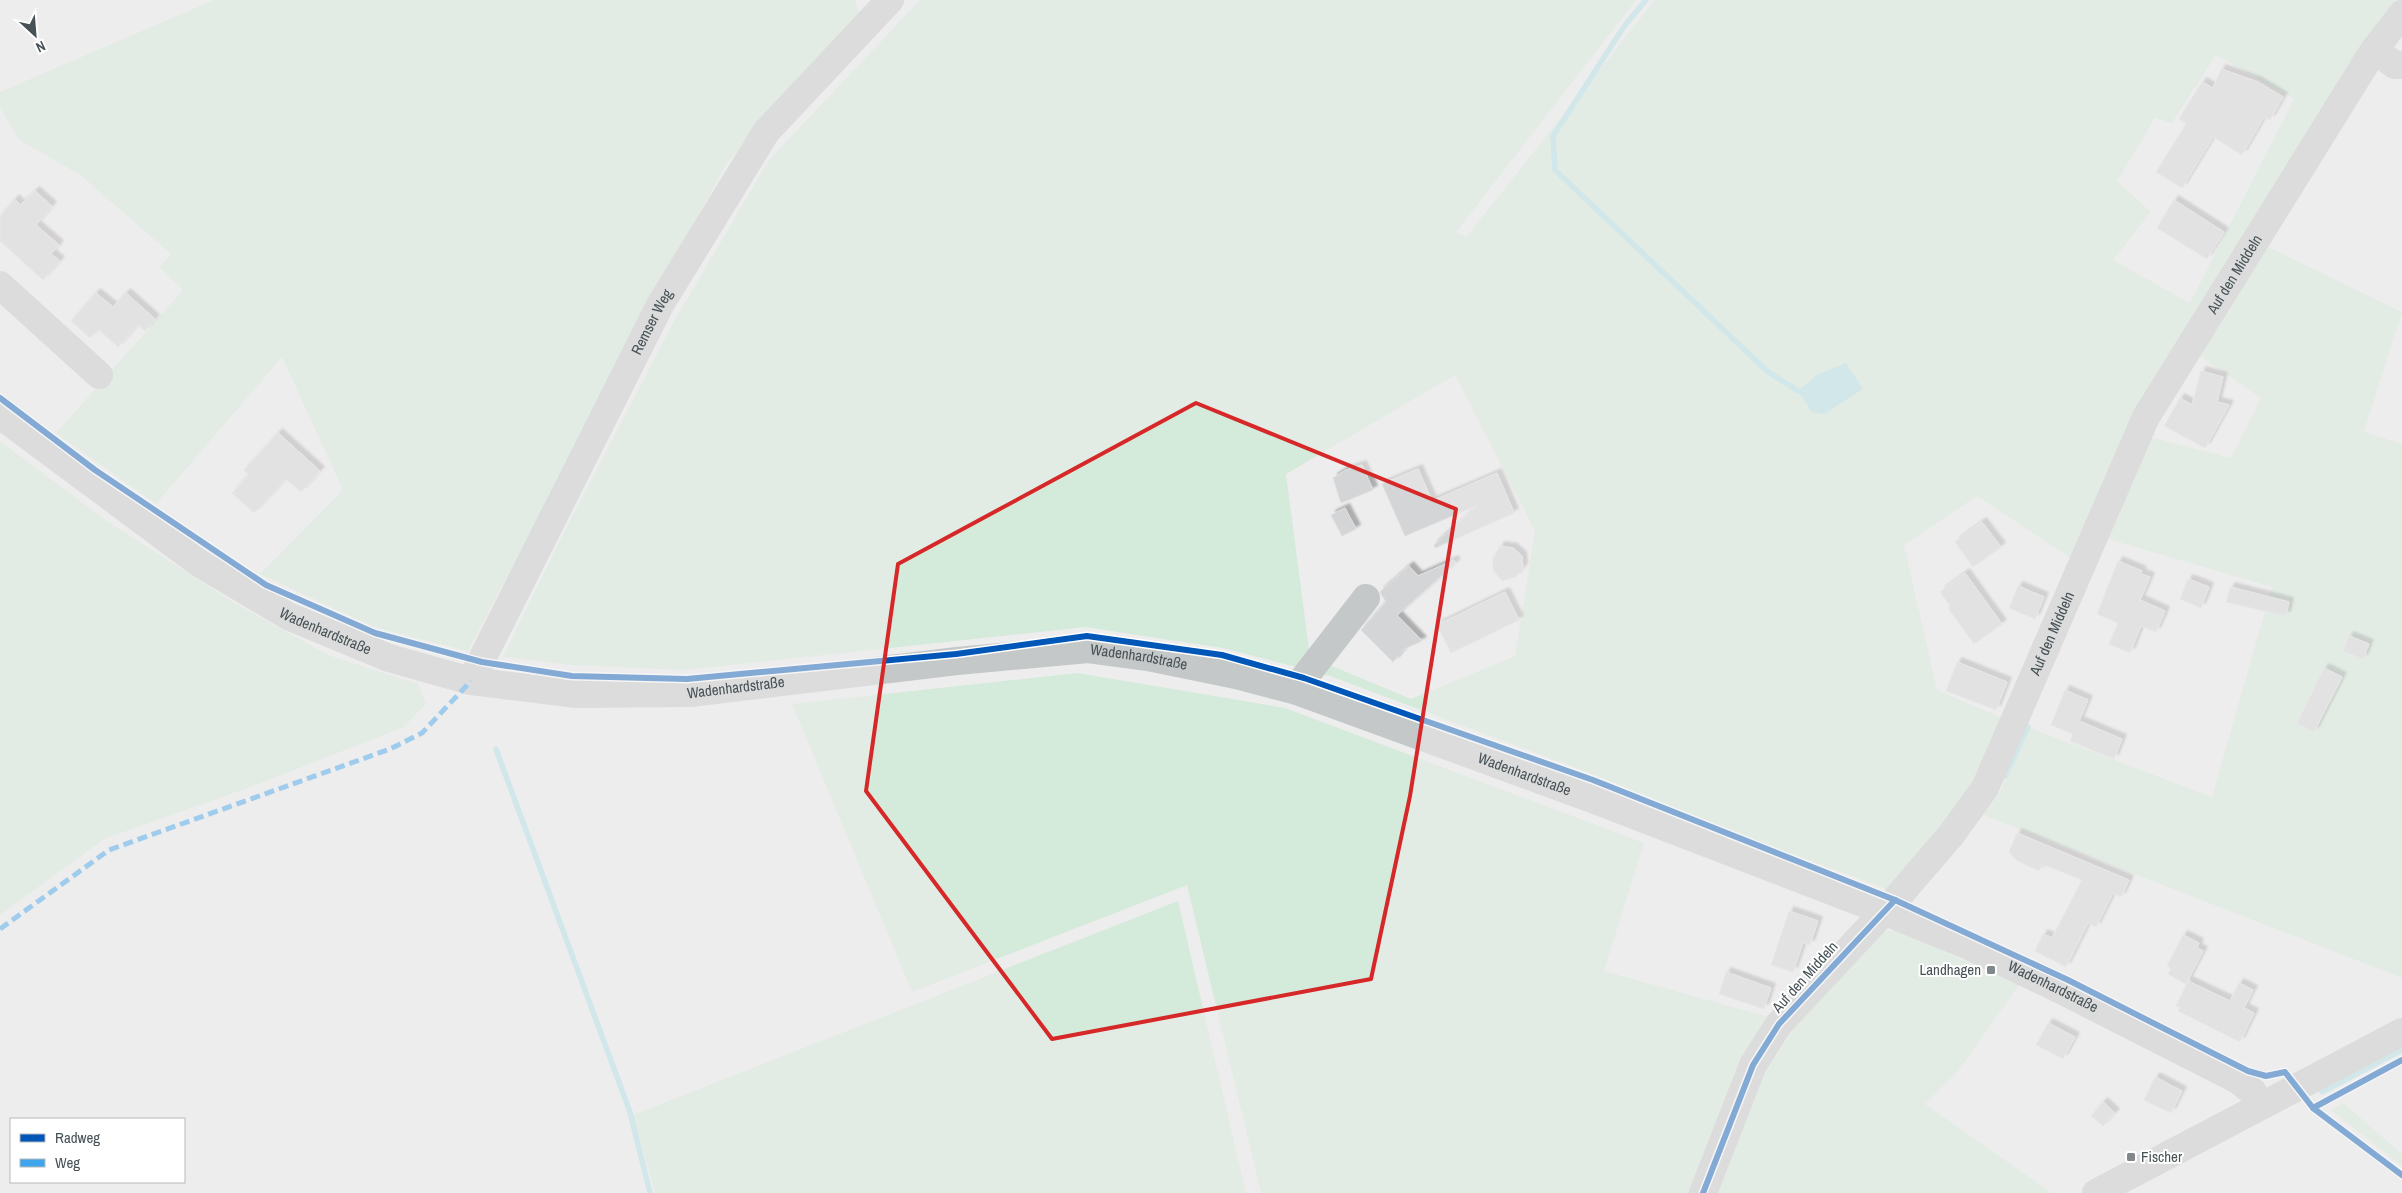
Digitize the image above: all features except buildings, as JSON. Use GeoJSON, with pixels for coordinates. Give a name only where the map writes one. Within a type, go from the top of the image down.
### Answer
{"type":"FeatureCollection","features":[{"type":"Feature","properties":{"kind":"street","name":"Remser Weg"},"geometry":{"type":"LineString","coordinates":[[471,681],[660,305],[761,140],[766,132],[890,0]]}},
{"type":"Feature","properties":{"kind":"street","name":"Auf den Middeln"},"geometry":{"type":"LineString","coordinates":[[1703,1193],[1753,1065],[1779,1024],[1951,835],[1985,788],[2146,417],[2374,50],[2402,14]]}},
{"type":"Feature","properties":{"kind":"street"},"geometry":{"type":"LineString","coordinates":[[2374,50],[2395,65],[2402,65]]}},
{"type":"Feature","properties":{"kind":"street"},"geometry":{"type":"LineString","coordinates":[[0,285],[99,375]]}},
{"type":"Feature","properties":{"kind":"street","name":"Wadenhardstraße"},"geometry":{"type":"LineString","coordinates":[[0,415],[200,563],[288,616],[389,658],[471,681],[577,694],[691,692],[1088,649],[1157,658],[1236,675],[1297,691],[1595,800],[1969,946],[2059,989],[2238,1080],[2253,1092],[2261,1106]]}},
{"type":"Feature","properties":{"kind":"street"},"geometry":{"type":"LineString","coordinates":[[1297,691],[1304,678],[1366,598]]}},
{"type":"Feature","properties":{"kind":"street"},"geometry":{"type":"LineString","coordinates":[[2096,1193],[2402,1032]]}},
{"type":"Feature","properties":{"kind":"highlighted area"},"geometry":{"type":"Polygon","coordinates":[[[1196,403],[1456,509],[1410,796],[1371,979],[1052,1039],[866,791],[898,564],[1196,403]]]}},
{"type":"Feature","properties":{"kind":"green space"},"geometry":{"type":"Polygon","coordinates":[[[214,0],[855,0],[859,13],[726,164],[468,651],[374,627],[260,574],[343,490],[282,357],[156,504],[56,433],[183,290],[159,267],[171,254],[79,174],[19,140],[0,107],[0,92],[214,0]]]}},
{"type":"Feature","properties":{"kind":"green space"},"geometry":{"type":"Polygon","coordinates":[[[920,0],[1636,0],[1456,232],[1466,237],[1655,0],[2401,0],[2383,24],[2072,559],[1977,496],[1904,545],[1937,690],[2005,719],[1979,781],[1942,828],[1886,889],[1744,836],[1595,775],[1330,676],[1223,648],[1085,627],[684,670],[569,665],[503,657],[558,544],[674,321],[769,160],[920,0]],[[2216,55],[2172,123],[2155,118],[2117,181],[2151,212],[2113,260],[2190,303],[2294,99],[2216,55]],[[1455,375],[1286,474],[1310,657],[1411,699],[1515,656],[1535,531],[1455,375]]]}},
{"type":"Feature","properties":{"kind":"green space"},"geometry":{"type":"Polygon","coordinates":[[[2264,245],[2402,312],[2364,432],[2402,444],[2402,978],[1983,815],[1999,794],[2030,728],[2212,797],[2272,587],[2108,539],[2150,437],[2231,458],[2261,398],[2197,354],[2264,245]]]}},
{"type":"Feature","properties":{"kind":"green space"},"geometry":{"type":"Polygon","coordinates":[[[0,441],[107,521],[233,602],[328,655],[418,684],[426,704],[404,727],[256,785],[104,839],[0,915],[0,441]]]}},
{"type":"Feature","properties":{"kind":"green space"},"geometry":{"type":"Polygon","coordinates":[[[1077,673],[1285,708],[1644,843],[1604,971],[1772,1018],[1693,1193],[1261,1193],[1187,885],[912,992],[792,704],[1077,673]]]}},
{"type":"Feature","properties":{"kind":"green space"},"geometry":{"type":"Polygon","coordinates":[[[1178,901],[1246,1193],[655,1193],[633,1115],[1178,901]]]}},
{"type":"Feature","properties":{"kind":"green space"},"geometry":{"type":"Polygon","coordinates":[[[1896,930],[2019,985],[1958,1071],[1925,1104],[2052,1193],[1717,1193],[1766,1071],[1792,1031],[1879,932],[1896,930]]]}},
{"type":"Feature","properties":{"kind":"green space"},"geometry":{"type":"Polygon","coordinates":[[[2343,1103],[2402,1154],[2402,1166],[2331,1110],[2343,1103]]]}},
{"type":"Feature","properties":{"kind":"water"},"geometry":{"type":"Polygon","coordinates":[[[1846,363],[1863,389],[1824,414],[1812,412],[1798,391],[1817,375],[1846,363]]]}},
{"type":"Feature","properties":{"kind":"waterway"},"geometry":{"type":"LineString","coordinates":[[1646,0],[1625,25],[1553,136],[1555,170],[1767,371],[1798,391]]}},
{"type":"Feature","properties":{"kind":"waterway"},"geometry":{"type":"LineString","coordinates":[[2005,776],[2028,727]]}},
{"type":"Feature","properties":{"kind":"waterway"},"geometry":{"type":"LineString","coordinates":[[496,749],[630,1112],[650,1193]]}},
{"type":"Feature","properties":{"kind":"waterway"},"geometry":{"type":"LineString","coordinates":[[2322,1092],[2402,1050]]}},
{"type":"Feature","properties":{"kind":"marked path"},"geometry":{"type":"LineString","coordinates":[[0,929],[109,850],[390,749],[422,733],[471,681]]}},
{"type":"Feature","properties":{"kind":"cycle path"},"geometry":{"type":"LineString","coordinates":[[0,398],[95,470],[266,585],[375,633],[482,662],[572,676],[687,679],[956,654],[1087,636],[1222,655],[1304,678],[1593,780],[1895,900],[2068,980],[2248,1071],[2266,1076],[2285,1072],[2313,1108],[2402,1175]]}},
{"type":"Feature","properties":{"kind":"cycle path"},"geometry":{"type":"LineString","coordinates":[[1703,1193],[1753,1065],[1779,1024],[1895,900]]}},
{"type":"Feature","properties":{"kind":"cycle path"},"geometry":{"type":"LineString","coordinates":[[2313,1108],[2402,1060]]}},
{"type":"Feature","properties":{"kind":"place","name":"Landhagen"},"geometry":{"type":"Point","coordinates":[1991,970]}},
{"type":"Feature","properties":{"kind":"place","name":"Fischer"},"geometry":{"type":"Point","coordinates":[2131,1157]}}]}
